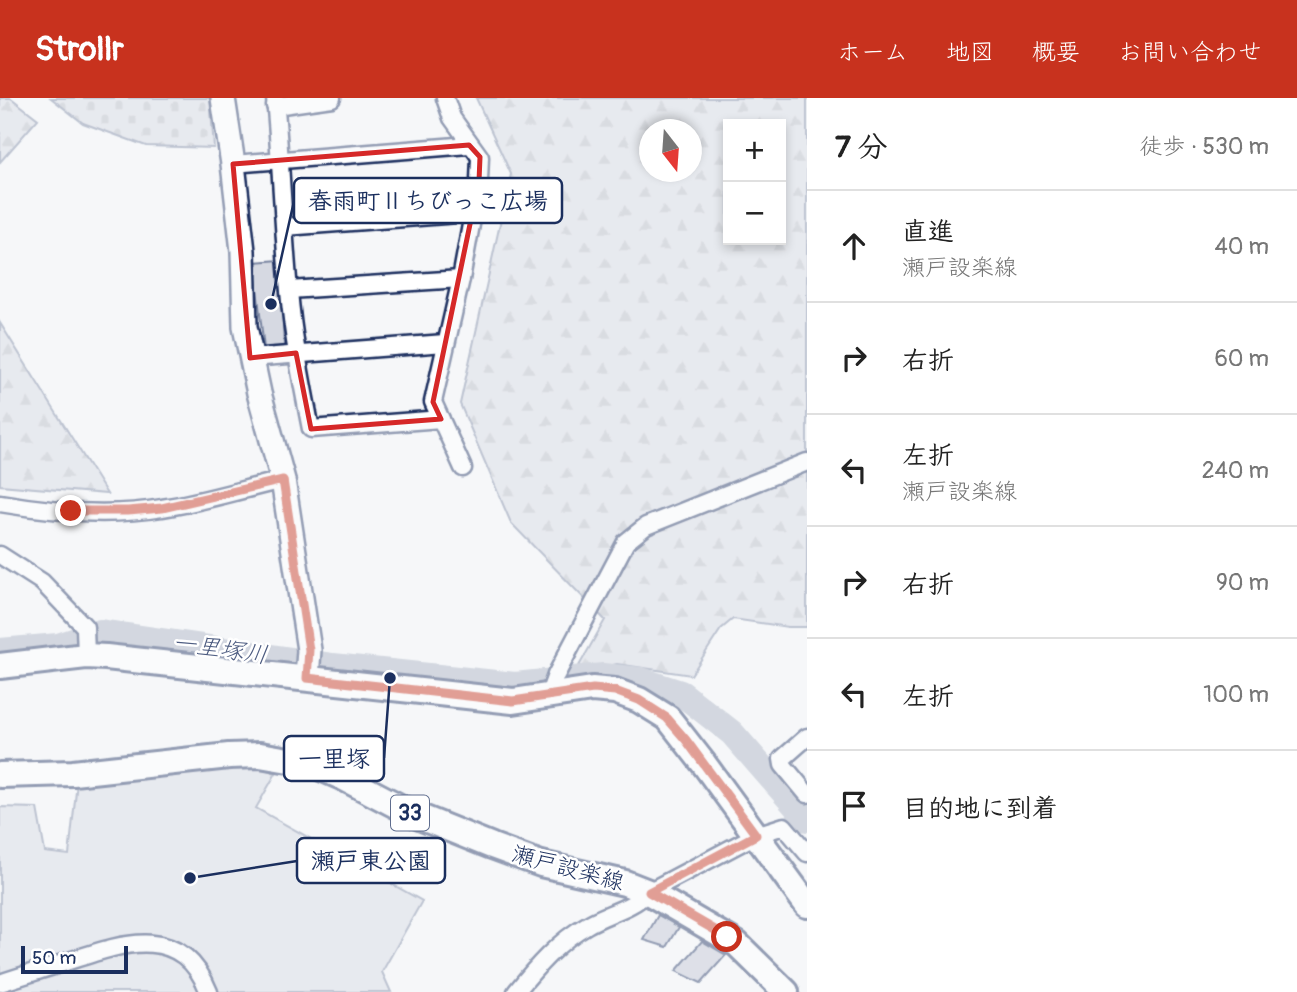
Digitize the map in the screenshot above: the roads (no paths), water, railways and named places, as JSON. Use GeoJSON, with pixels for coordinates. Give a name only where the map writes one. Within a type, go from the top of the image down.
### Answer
{"type":"FeatureCollection","features":[{"type":"Feature","properties":{"kind":"main road"},"geometry":{"type":"LineString","coordinates":[[0,667],[87,653],[513,701],[551,689],[615,691],[639,700],[667,718],[807,905]]}},
{"type":"Feature","properties":{"kind":"main road","name":"瀬戸設楽線"},"geometry":{"type":"LineString","coordinates":[[0,775],[74,773],[229,756],[260,755],[312,764],[415,815],[541,864],[625,883],[649,892],[737,944],[786,992]]}},
{"type":"Feature","properties":{"kind":"street"},"geometry":{"type":"LineString","coordinates":[[223,98],[243,250],[245,327],[250,358],[283,480],[309,650],[307,678]]}},
{"type":"Feature","properties":{"kind":"street"},"geometry":{"type":"LineString","coordinates":[[332,98],[275,102],[289,290],[296,353],[311,429],[441,419]]}},
{"type":"Feature","properties":{"kind":"street"},"geometry":{"type":"LineString","coordinates":[[445,98],[452,118],[480,158],[479,181],[461,279],[433,402],[463,468]]}},
{"type":"Feature","properties":{"kind":"street"},"geometry":{"type":"LineString","coordinates":[[233,164],[469,145]]}},
{"type":"Feature","properties":{"kind":"street"},"geometry":{"type":"LineString","coordinates":[[285,227],[472,213]]}},
{"type":"Feature","properties":{"kind":"street"},"geometry":{"type":"LineString","coordinates":[[289,290],[461,279]]}},
{"type":"Feature","properties":{"kind":"street"},"geometry":{"type":"LineString","coordinates":[[250,358],[446,343]]}},
{"type":"Feature","properties":{"kind":"street"},"geometry":{"type":"LineString","coordinates":[[551,689],[626,542],[646,526],[807,462]]}},
{"type":"Feature","properties":{"kind":"street"},"geometry":{"type":"LineString","coordinates":[[0,503],[71,511],[128,511],[162,508],[283,480]]}},
{"type":"Feature","properties":{"kind":"street"},"geometry":{"type":"LineString","coordinates":[[0,555],[41,582],[85,627],[87,653]]}},
{"type":"Feature","properties":{"kind":"street"},"geometry":{"type":"LineString","coordinates":[[807,737],[782,759],[783,765],[807,794]]}},
{"type":"Feature","properties":{"kind":"street"},"geometry":{"type":"LineString","coordinates":[[516,992],[539,964],[579,930],[640,900],[649,892],[756,835],[784,825],[807,853]]}},
{"type":"Feature","properties":{"kind":"street"},"geometry":{"type":"LineString","coordinates":[[0,983],[117,945],[143,943],[165,946],[184,955],[198,969],[209,992]]}},
{"type":"Feature","properties":{"kind":"waterway","name":"一里塚川"},"geometry":{"type":"LineString","coordinates":[[0,651],[58,646],[100,632],[333,666],[515,685],[603,676],[641,680],[681,693],[732,733],[807,819]]}},
{"type":"Feature","properties":{"kind":"place","name":"春雨町Ⅱちびっこ広場"},"geometry":{"type":"Point","coordinates":[271,304]}},
{"type":"Feature","properties":{"kind":"place","name":"一里塚"},"geometry":{"type":"Point","coordinates":[390,678]}},
{"type":"Feature","properties":{"kind":"place","name":"瀬戸東公園"},"geometry":{"type":"Point","coordinates":[190,878]}}]}
